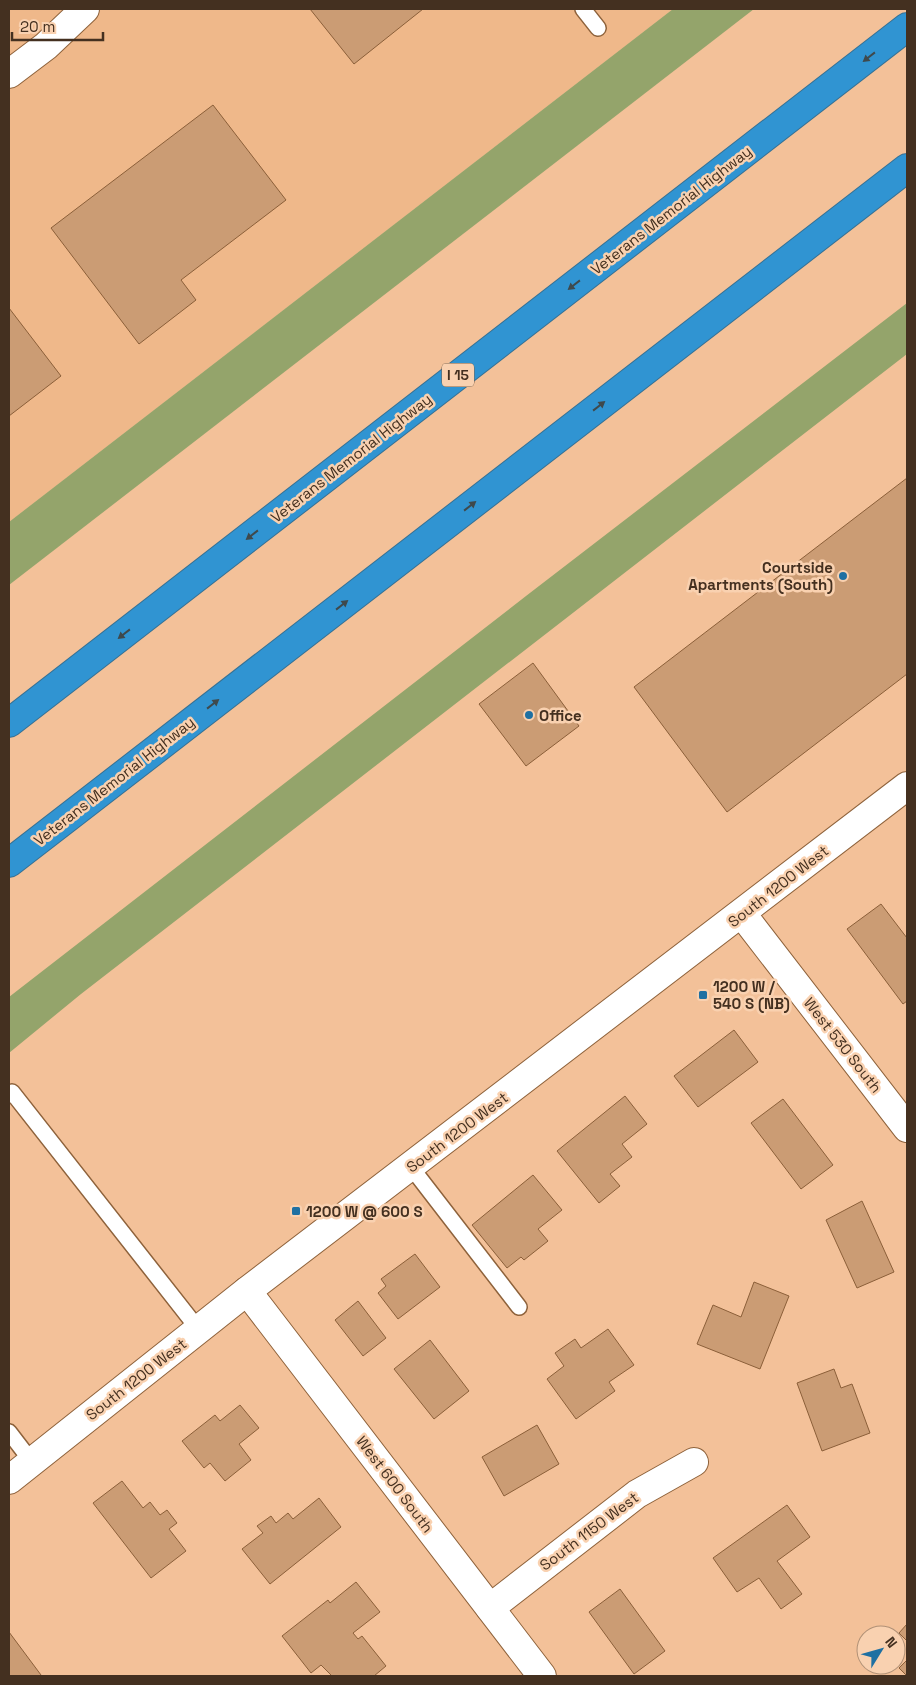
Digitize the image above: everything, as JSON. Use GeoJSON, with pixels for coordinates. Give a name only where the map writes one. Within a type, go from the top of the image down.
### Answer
{"type":"FeatureCollection","features":[{"type":"Feature","properties":{"kind":"highway","name":"Veterans Memorial Highway"},"geometry":{"type":"LineString","coordinates":[[9,723],[907,27]]}},
{"type":"Feature","properties":{"kind":"highway","name":"Veterans Memorial Highway"},"geometry":{"type":"LineString","coordinates":[[9,863],[907,168]]}},
{"type":"Feature","properties":{"kind":"main road"},"geometry":{"type":"LineString","coordinates":[[9,74],[46,46],[85,9]]}},
{"type":"Feature","properties":{"kind":"main road","name":"South 1200 West"},"geometry":{"type":"LineString","coordinates":[[9,1480],[247,1291],[907,786]]}},
{"type":"Feature","properties":{"kind":"main road","name":"West 530 South"},"geometry":{"type":"LineString","coordinates":[[742,914],[907,1128]]}},
{"type":"Feature","properties":{"kind":"main road","name":"West 600 South"},"geometry":{"type":"LineString","coordinates":[[247,1291],[542,1676]]}},
{"type":"Feature","properties":{"kind":"main road","name":"South 1150 West"},"geometry":{"type":"LineString","coordinates":[[490,1608],[636,1494],[694,1462]]}},
{"type":"Feature","properties":{"kind":"lane"},"geometry":{"type":"LineString","coordinates":[[583,9],[598,28]]}},
{"type":"Feature","properties":{"kind":"lane"},"geometry":{"type":"LineString","coordinates":[[9,1095],[12,1092],[198,1330]]}},
{"type":"Feature","properties":{"kind":"lane"},"geometry":{"type":"LineString","coordinates":[[411,1167],[519,1307]]}},
{"type":"Feature","properties":{"kind":"lane"},"geometry":{"type":"LineString","coordinates":[[9,1432],[32,1462]]}},
{"type":"Feature","properties":{"kind":"shaded area"},"geometry":{"type":"Polygon","coordinates":[[[9,9],[673,9],[9,522],[9,9]]]}},
{"type":"Feature","properties":{"kind":"green space"},"geometry":{"type":"Polygon","coordinates":[[[673,9],[754,9],[9,585],[9,522],[673,9]]]}},
{"type":"Feature","properties":{"kind":"green space"},"geometry":{"type":"Polygon","coordinates":[[[907,303],[907,354],[81,994],[9,1053],[9,997],[907,303]]]}},
{"type":"Feature","properties":{"kind":"building"},"geometry":{"type":"Polygon","coordinates":[[[310,9],[423,9],[354,64],[310,9]]]}},
{"type":"Feature","properties":{"kind":"building"},"geometry":{"type":"Polygon","coordinates":[[[213,105],[286,200],[181,280],[196,300],[139,344],[51,228],[213,105]]]}},
{"type":"Feature","properties":{"kind":"building"},"geometry":{"type":"Polygon","coordinates":[[[9,308],[61,376],[9,416],[9,308]]]}},
{"type":"Feature","properties":{"kind":"building","name":"Courtside Apartments (South)"},"geometry":{"type":"Polygon","coordinates":[[[907,478],[907,674],[727,812],[634,687],[907,478]]]}},
{"type":"Feature","properties":{"kind":"building","name":"Office"},"geometry":{"type":"Polygon","coordinates":[[[533,663],[579,726],[526,766],[479,704],[533,663]]]}},
{"type":"Feature","properties":{"kind":"building"},"geometry":{"type":"Polygon","coordinates":[[[881,904],[907,938],[907,1001],[903,1004],[847,929],[881,904]]]}},
{"type":"Feature","properties":{"kind":"building"},"geometry":{"type":"Polygon","coordinates":[[[734,1030],[758,1062],[698,1107],[674,1076],[734,1030]]]}},
{"type":"Feature","properties":{"kind":"building"},"geometry":{"type":"Polygon","coordinates":[[[625,1096],[647,1124],[622,1144],[632,1157],[610,1174],[620,1186],[599,1203],[557,1151],[625,1096]]]}},
{"type":"Feature","properties":{"kind":"building"},"geometry":{"type":"Polygon","coordinates":[[[783,1099],[833,1165],[801,1189],[751,1123],[783,1099]]]}},
{"type":"Feature","properties":{"kind":"building"},"geometry":{"type":"Polygon","coordinates":[[[533,1175],[562,1210],[538,1229],[548,1241],[524,1260],[521,1257],[507,1268],[472,1225],[533,1175]]]}},
{"type":"Feature","properties":{"kind":"building"},"geometry":{"type":"Polygon","coordinates":[[[862,1201],[894,1272],[857,1288],[826,1220],[862,1201]]]}},
{"type":"Feature","properties":{"kind":"building"},"geometry":{"type":"Polygon","coordinates":[[[415,1254],[440,1287],[398,1319],[378,1293],[386,1286],[381,1279],[415,1254]]]}},
{"type":"Feature","properties":{"kind":"building"},"geometry":{"type":"Polygon","coordinates":[[[754,1282],[789,1296],[760,1369],[697,1344],[713,1305],[741,1317],[754,1282]]]}},
{"type":"Feature","properties":{"kind":"building"},"geometry":{"type":"Polygon","coordinates":[[[358,1301],[386,1338],[363,1356],[335,1320],[358,1301]]]}},
{"type":"Feature","properties":{"kind":"building"},"geometry":{"type":"Polygon","coordinates":[[[608,1329],[634,1365],[609,1382],[615,1391],[576,1419],[547,1379],[564,1366],[555,1353],[575,1339],[581,1348],[608,1329]]]}},
{"type":"Feature","properties":{"kind":"building"},"geometry":{"type":"Polygon","coordinates":[[[430,1340],[469,1391],[434,1419],[394,1369],[430,1340]]]}},
{"type":"Feature","properties":{"kind":"building"},"geometry":{"type":"Polygon","coordinates":[[[834,1369],[841,1388],[852,1384],[870,1433],[822,1451],[797,1383],[834,1369]]]}},
{"type":"Feature","properties":{"kind":"building"},"geometry":{"type":"Polygon","coordinates":[[[240,1405],[259,1428],[239,1444],[251,1460],[225,1481],[210,1463],[204,1468],[182,1441],[215,1415],[220,1421],[240,1405]]]}},
{"type":"Feature","properties":{"kind":"building"},"geometry":{"type":"Polygon","coordinates":[[[537,1425],[559,1464],[504,1496],[482,1457],[537,1425]]]}},
{"type":"Feature","properties":{"kind":"building"},"geometry":{"type":"Polygon","coordinates":[[[122,1481],[143,1508],[150,1502],[160,1515],[167,1510],[177,1523],[169,1529],[186,1551],[151,1578],[93,1503],[122,1481]]]}},
{"type":"Feature","properties":{"kind":"building"},"geometry":{"type":"Polygon","coordinates":[[[319,1498],[341,1527],[270,1584],[242,1549],[263,1533],[257,1526],[271,1516],[276,1523],[288,1513],[293,1519],[319,1498]]]}},
{"type":"Feature","properties":{"kind":"building"},"geometry":{"type":"Polygon","coordinates":[[[787,1505],[810,1537],[777,1561],[802,1594],[781,1609],[759,1578],[737,1592],[713,1558],[787,1505]]]}},
{"type":"Feature","properties":{"kind":"building"},"geometry":{"type":"Polygon","coordinates":[[[356,1582],[380,1612],[353,1633],[358,1639],[362,1636],[386,1666],[374,1676],[332,1676],[321,1665],[311,1673],[282,1636],[328,1600],[330,1603],[356,1582]]]}},
{"type":"Feature","properties":{"kind":"building"},"geometry":{"type":"Polygon","coordinates":[[[620,1589],[665,1651],[634,1674],[589,1612],[620,1589]]]}},
{"type":"Feature","properties":{"kind":"building"},"geometry":{"type":"Polygon","coordinates":[[[907,1624],[907,1641],[906,1640],[907,1624]]]}},
{"type":"Feature","properties":{"kind":"building"},"geometry":{"type":"Polygon","coordinates":[[[9,1632],[41,1675],[40,1676],[9,1676],[9,1632]]]}},
{"type":"Feature","properties":{"kind":"place","name":"Courtside Apartments (South)"},"geometry":{"type":"Point","coordinates":[843,576]}},
{"type":"Feature","properties":{"kind":"place","name":"Office"},"geometry":{"type":"Point","coordinates":[529,715]}},
{"type":"Feature","properties":{"kind":"place","name":"1200 W / 540 S (NB)"},"geometry":{"type":"Point","coordinates":[703,995]}},
{"type":"Feature","properties":{"kind":"place","name":"1200 W @ 600 S"},"geometry":{"type":"Point","coordinates":[296,1211]}}]}
